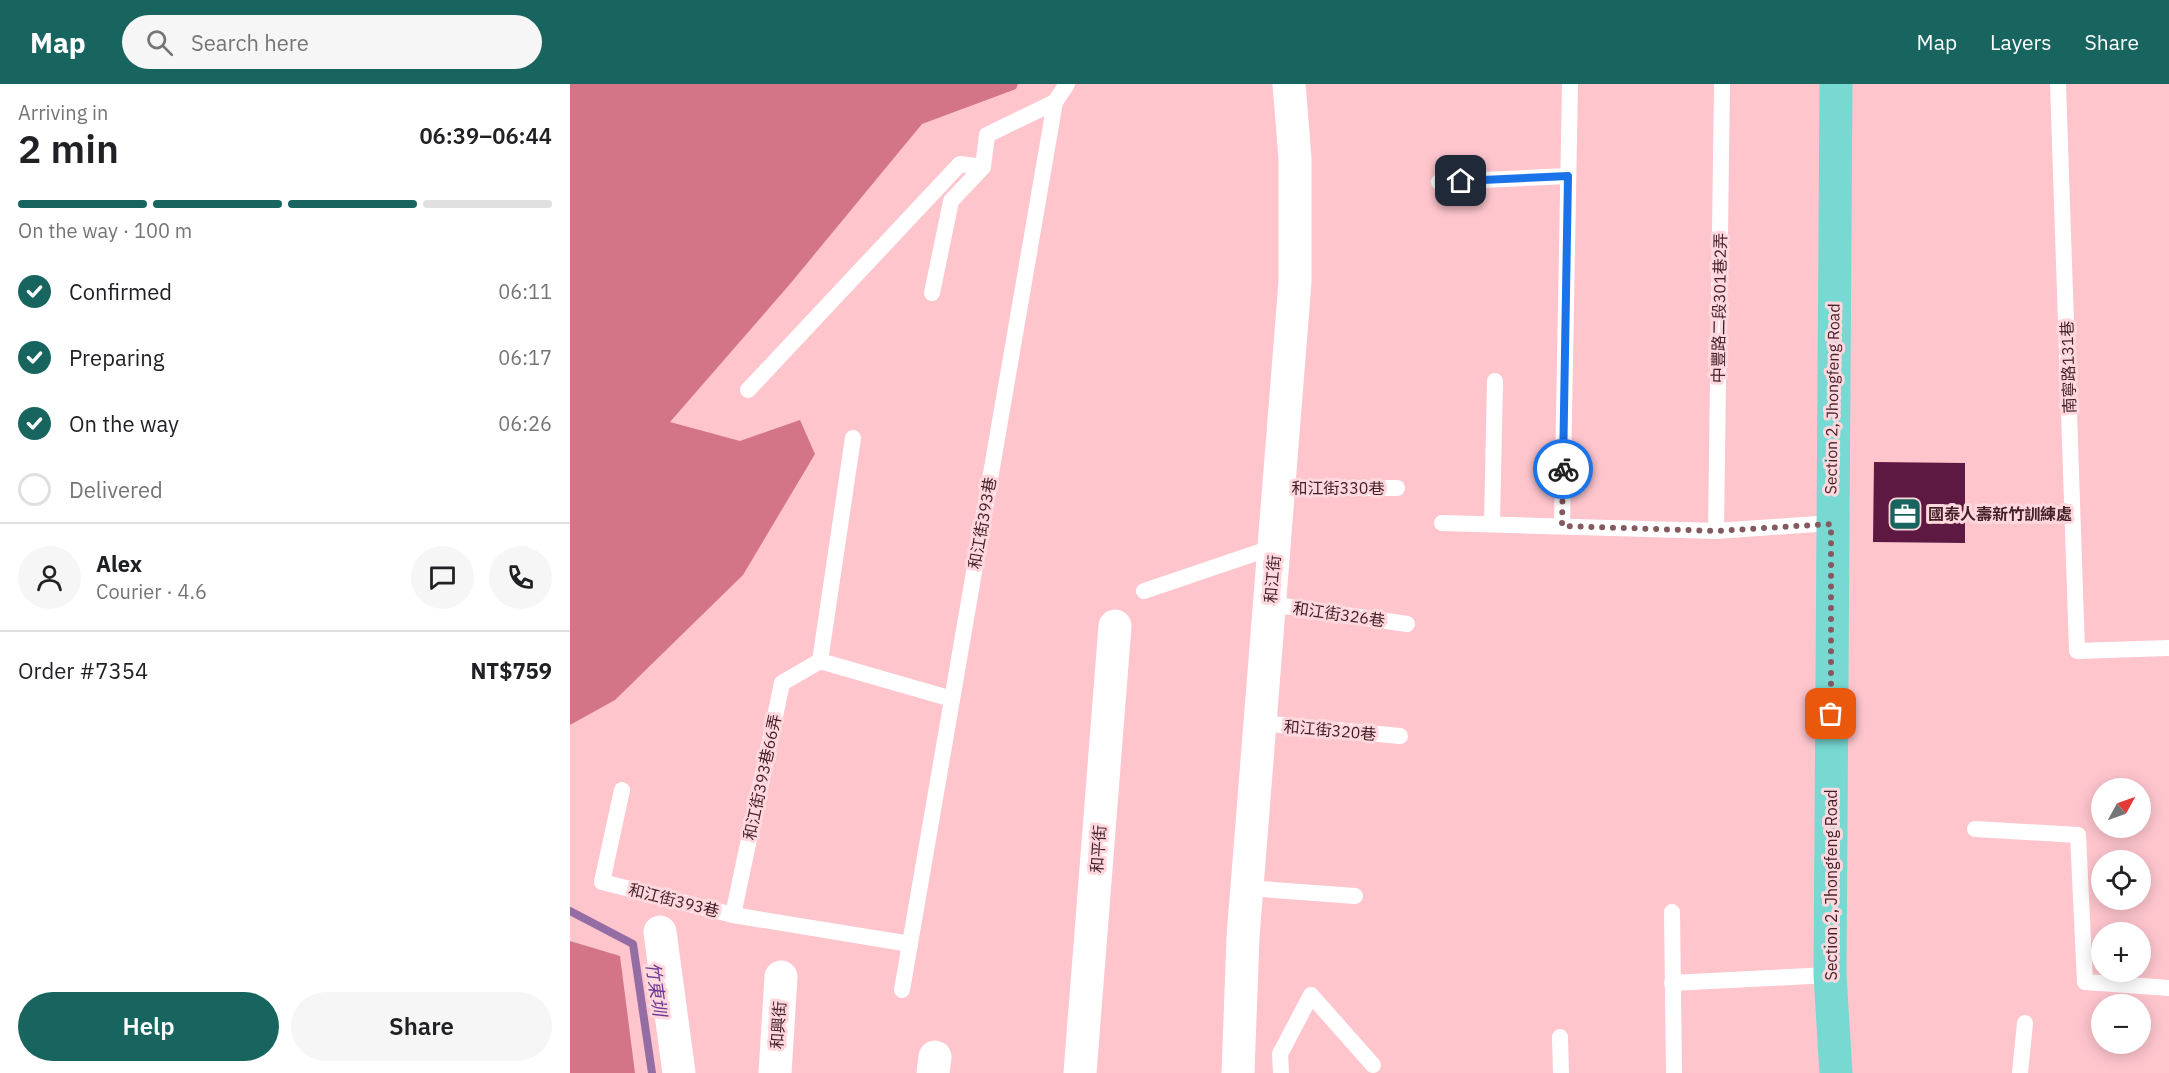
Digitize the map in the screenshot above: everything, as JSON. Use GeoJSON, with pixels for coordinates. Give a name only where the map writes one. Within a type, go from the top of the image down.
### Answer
{"type":"FeatureCollection","features":[{"type":"Feature","properties":{"kind":"main road","name":"Section 2, Jhongfeng Road"},"geometry":{"type":"LineString","coordinates":[[1836,84],[1831,524],[1830,975],[1836,1073]]}},
{"type":"Feature","properties":{"kind":"street","name":"和江街"},"geometry":{"type":"LineString","coordinates":[[1238,1073],[1247,888],[1295,282],[1295,158],[1289,84]]}},
{"type":"Feature","properties":{"kind":"street","name":"和平街"},"geometry":{"type":"LineString","coordinates":[[1080,1073],[1115,626]]}},
{"type":"Feature","properties":{"kind":"street"},"geometry":{"type":"LineString","coordinates":[[660,932],[679,1073]]}},
{"type":"Feature","properties":{"kind":"street","name":"和興街"},"geometry":{"type":"LineString","coordinates":[[775,1073],[781,977]]}},
{"type":"Feature","properties":{"kind":"lane","name":"和江街393巷"},"geometry":{"type":"LineString","coordinates":[[902,990],[1055,102],[1067,84]]}},
{"type":"Feature","properties":{"kind":"lane"},"geometry":{"type":"LineString","coordinates":[[1562,526],[1570,84]]}},
{"type":"Feature","properties":{"kind":"lane","name":"中豐路二段301巷2弄"},"geometry":{"type":"LineString","coordinates":[[1716,531],[1722,84]]}},
{"type":"Feature","properties":{"kind":"lane","name":"南寧路131巷"},"geometry":{"type":"LineString","coordinates":[[2058,84],[2077,651],[2169,648]]}},
{"type":"Feature","properties":{"kind":"lane"},"geometry":{"type":"LineString","coordinates":[[932,293],[951,201],[983,167],[987,135],[1055,102]]}},
{"type":"Feature","properties":{"kind":"lane"},"geometry":{"type":"LineString","coordinates":[[748,390],[960,164],[983,167]]}},
{"type":"Feature","properties":{"kind":"lane"},"geometry":{"type":"LineString","coordinates":[[1439,182],[1568,176]]}},
{"type":"Feature","properties":{"kind":"lane"},"geometry":{"type":"LineString","coordinates":[[1492,524],[1495,381]]}},
{"type":"Feature","properties":{"kind":"lane"},"geometry":{"type":"LineString","coordinates":[[853,438],[820,661],[952,699]]}},
{"type":"Feature","properties":{"kind":"lane","name":"和江街330巷"},"geometry":{"type":"LineString","coordinates":[[1279,488],[1397,488]]}},
{"type":"Feature","properties":{"kind":"lane"},"geometry":{"type":"LineString","coordinates":[[1442,523],[1716,531],[1831,524]]}},
{"type":"Feature","properties":{"kind":"lane"},"geometry":{"type":"LineString","coordinates":[[1144,591],[1274,547]]}},
{"type":"Feature","properties":{"kind":"lane","name":"和江街326巷"},"geometry":{"type":"LineString","coordinates":[[1270,604],[1407,624]]}},
{"type":"Feature","properties":{"kind":"lane","name":"和江街393巷66弄"},"geometry":{"type":"LineString","coordinates":[[733,915],[782,683],[820,661]]}},
{"type":"Feature","properties":{"kind":"lane","name":"和江街320巷"},"geometry":{"type":"LineString","coordinates":[[1261,723],[1400,736]]}},
{"type":"Feature","properties":{"kind":"lane","name":"和江街393巷"},"geometry":{"type":"LineString","coordinates":[[622,790],[602,882],[733,915],[910,944]]}},
{"type":"Feature","properties":{"kind":"lane"},"geometry":{"type":"LineString","coordinates":[[1975,829],[2078,835],[2085,982],[2169,988]]}},
{"type":"Feature","properties":{"kind":"lane"},"geometry":{"type":"LineString","coordinates":[[1247,888],[1355,896]]}},
{"type":"Feature","properties":{"kind":"lane"},"geometry":{"type":"LineString","coordinates":[[1672,912],[1674,1073]]}},
{"type":"Feature","properties":{"kind":"lane"},"geometry":{"type":"LineString","coordinates":[[1672,982],[1830,975]]}},
{"type":"Feature","properties":{"kind":"lane"},"geometry":{"type":"LineString","coordinates":[[1281,1073],[1280,1054],[1311,995],[1373,1065]]}},
{"type":"Feature","properties":{"kind":"lane"},"geometry":{"type":"LineString","coordinates":[[2020,1073],[2025,1023]]}},
{"type":"Feature","properties":{"kind":"lane"},"geometry":{"type":"LineString","coordinates":[[1560,1037],[1561,1073]]}},
{"type":"Feature","properties":{"kind":"shaded area"},"geometry":{"type":"Polygon","coordinates":[[[570,84],[1018,84],[1016,89],[922,124],[790,284],[670,422],[740,441],[800,420],[815,454],[743,575],[615,700],[570,725],[570,84]]]}},
{"type":"Feature","properties":{"kind":"shaded area"},"geometry":{"type":"Polygon","coordinates":[[[570,941],[620,956],[635,1073],[570,1073],[570,941]]]}},
{"type":"Feature","properties":{"kind":"building"},"geometry":{"type":"Polygon","coordinates":[[[1874,462],[1965,463],[1965,543],[1873,542],[1874,462]]]}},
{"type":"Feature","properties":{"kind":"waterway","name":"竹東圳"},"geometry":{"type":"LineString","coordinates":[[570,911],[633,944],[652,1073]]}},
{"type":"Feature","properties":{"kind":"way so far"},"geometry":{"type":"LineString","coordinates":[[1563,469],[1562,526],[1716,531],[1831,524],[1831,714]]}},
{"type":"Feature","properties":{"kind":"place","name":"國泰人壽新竹訓練處"},"geometry":{"type":"Point","coordinates":[1905,514]}},
{"type":"Feature","properties":{"kind":"route"},"geometry":{"type":"LineString","coordinates":[[1461,181],[1568,176],[1563,469]]}}]}
